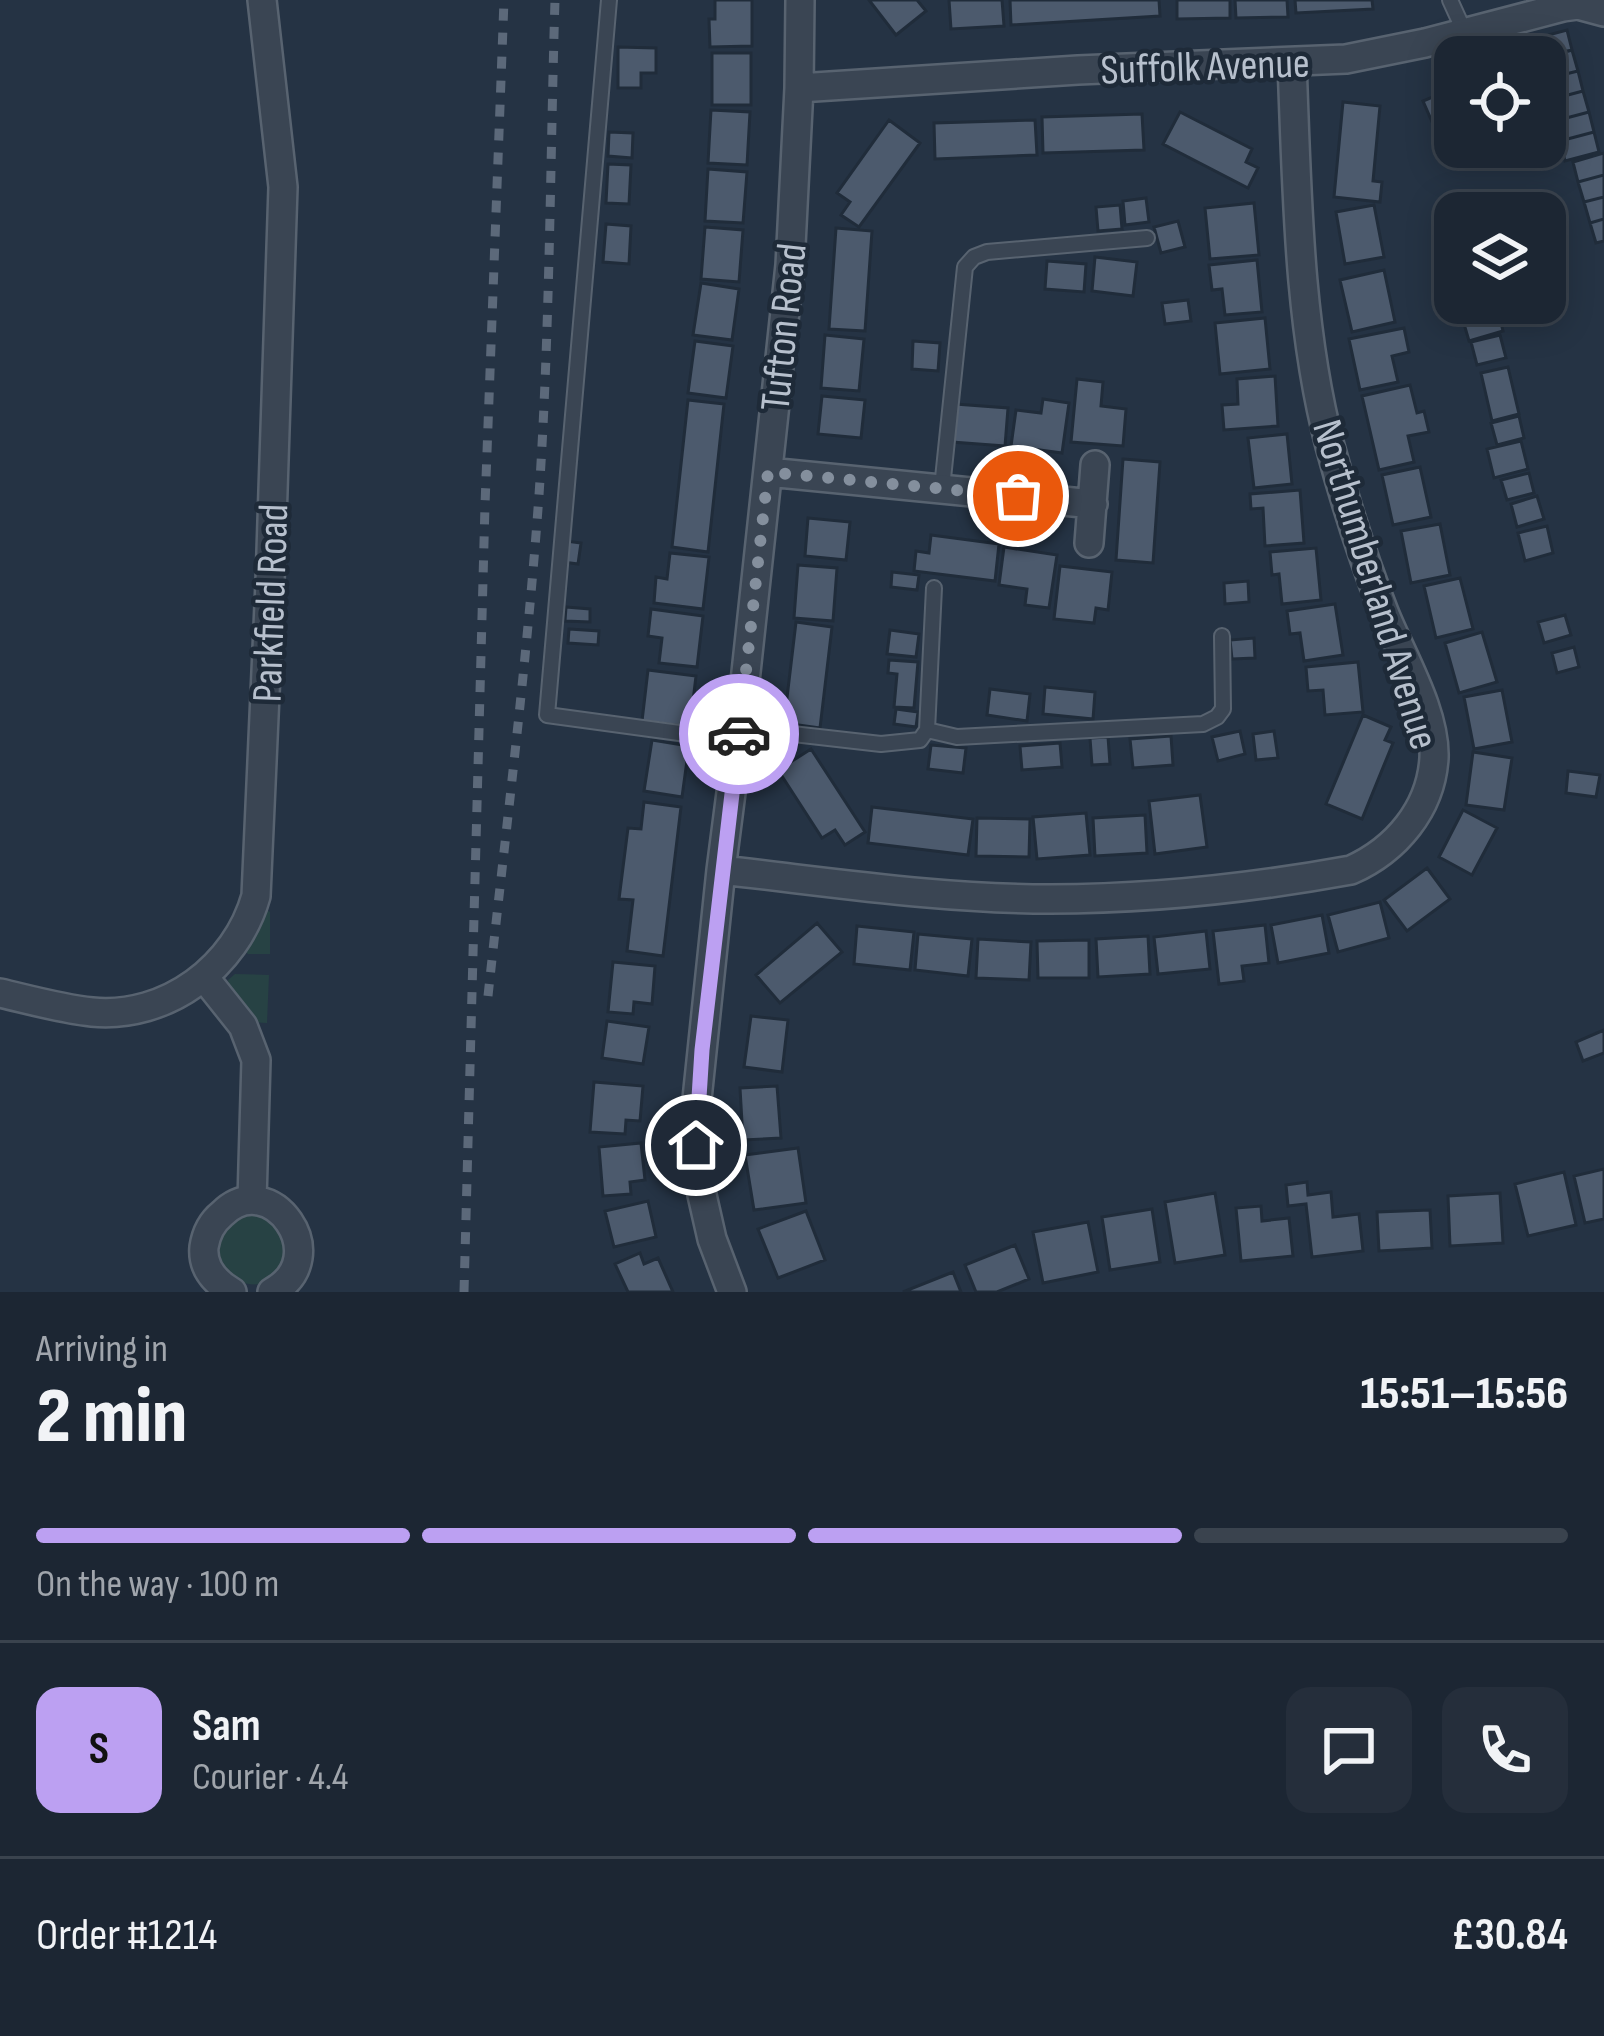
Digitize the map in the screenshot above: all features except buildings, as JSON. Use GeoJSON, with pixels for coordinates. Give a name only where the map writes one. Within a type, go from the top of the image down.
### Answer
{"type":"FeatureCollection","features":[{"type":"Feature","properties":{"kind":"street","name":"Parkfield Road"},"geometry":{"type":"LineString","coordinates":[[0,993],[86,1012],[151,1006],[204,977],[243,929],[256,896],[283,187],[262,0]]}},
{"type":"Feature","properties":{"kind":"street","name":"Tufton Road"},"geometry":{"type":"LineString","coordinates":[[732,1292],[702,1195],[696,1145],[700,1066],[790,266],[800,0]]}},
{"type":"Feature","properties":{"kind":"street","name":"Suffolk Avenue"},"geometry":{"type":"LineString","coordinates":[[800,88],[1346,59],[1563,7],[1578,5],[1604,12]]}},
{"type":"Feature","properties":{"kind":"street","name":"Northumberland Avenue"},"geometry":{"type":"LineString","coordinates":[[721,870],[984,897],[1131,897],[1220,890],[1351,870],[1370,862],[1405,832],[1429,785],[1434,740],[1355,531],[1329,441],[1300,254],[1292,63]]}},
{"type":"Feature","properties":{"kind":"street"},"geometry":{"type":"LineString","coordinates":[[1089,543],[1095,465]]}},
{"type":"Feature","properties":{"kind":"street"},"geometry":{"type":"LineString","coordinates":[[768,472],[1093,504]]}},
{"type":"Feature","properties":{"kind":"street"},"geometry":{"type":"LineString","coordinates":[[204,977],[243,1026],[256,1060],[252,1200]]}},
{"type":"Feature","properties":{"kind":"street"},"geometry":{"type":"LineString","coordinates":[[232,1292],[206,1267],[205,1241],[223,1213],[242,1200],[267,1204],[286,1218],[298,1243],[295,1269],[272,1292]]}},
{"type":"Feature","properties":{"kind":"lane"},"geometry":{"type":"LineString","coordinates":[[609,0],[547,715],[739,735],[880,744],[920,740],[927,730],[934,588]]}},
{"type":"Feature","properties":{"kind":"lane"},"geometry":{"type":"LineString","coordinates":[[1450,0],[1466,33]]}},
{"type":"Feature","properties":{"kind":"lane"},"geometry":{"type":"LineString","coordinates":[[942,488],[965,267],[987,252],[1147,238]]}},
{"type":"Feature","properties":{"kind":"lane"},"geometry":{"type":"LineString","coordinates":[[927,730],[957,737],[1203,724],[1223,709],[1222,636]]}},
{"type":"Feature","properties":{"kind":"green space"},"geometry":{"type":"Polygon","coordinates":[[[263,907],[270,912],[270,954],[248,954],[243,949],[263,907]]]}},
{"type":"Feature","properties":{"kind":"green space"},"geometry":{"type":"Polygon","coordinates":[[[235,974],[269,975],[267,1023],[249,1022],[230,995],[228,980],[235,974]]]}},
{"type":"Feature","properties":{"kind":"green space"},"geometry":{"type":"Polygon","coordinates":[[[250,1210],[273,1217],[290,1251],[269,1279],[254,1284],[220,1274],[216,1249],[222,1228],[250,1210]]]}},
{"type":"Feature","properties":{"kind":"railway"},"geometry":{"type":"LineString","coordinates":[[464,1292],[504,0]]}},
{"type":"Feature","properties":{"kind":"railway"},"geometry":{"type":"LineString","coordinates":[[488,996],[539,495],[555,0]]}},
{"type":"Feature","properties":{"kind":"way so far"},"geometry":{"type":"LineString","coordinates":[[739,734],[768,472],[1018,496]]}},
{"type":"Feature","properties":{"kind":"route"},"geometry":{"type":"LineString","coordinates":[[696,1145],[702,1050],[739,734]]}}]}
